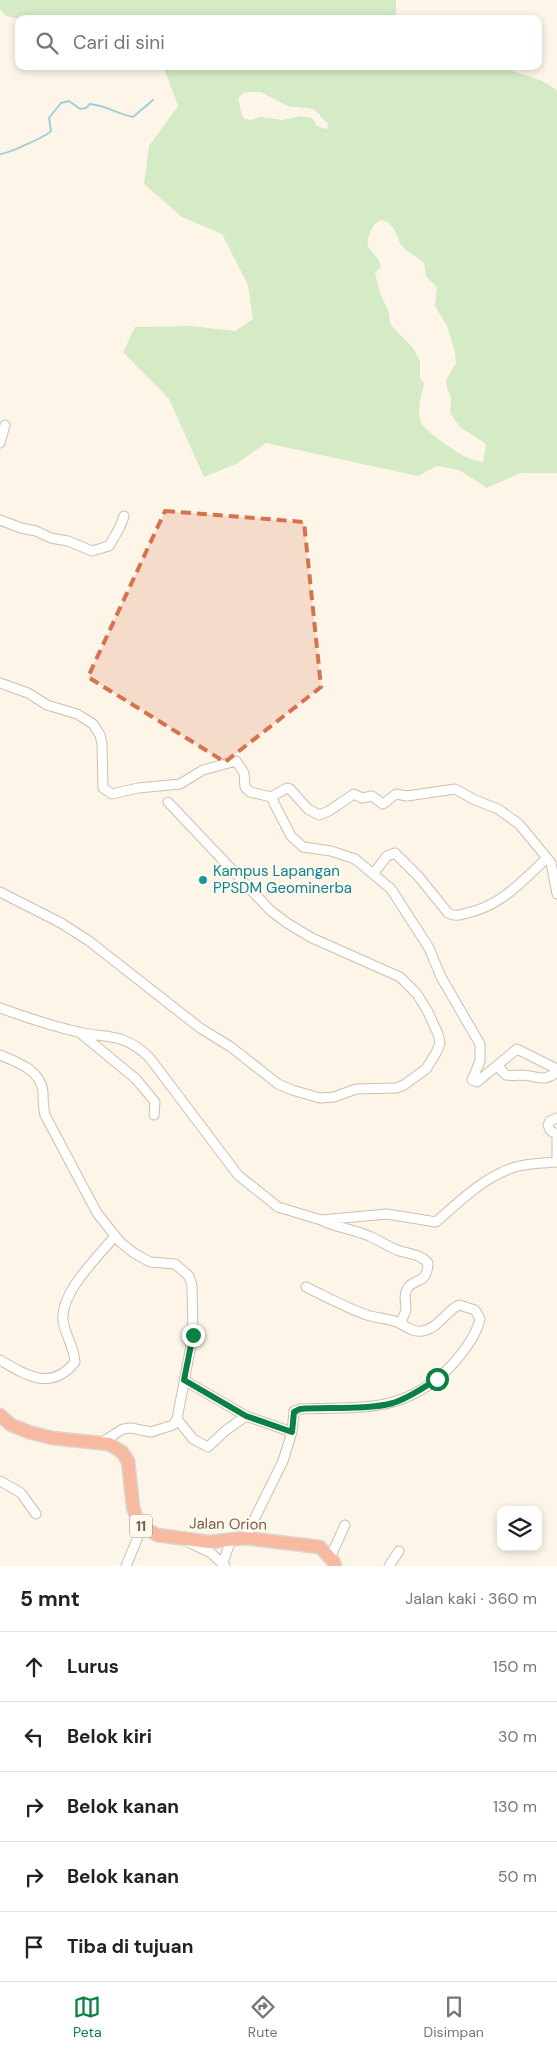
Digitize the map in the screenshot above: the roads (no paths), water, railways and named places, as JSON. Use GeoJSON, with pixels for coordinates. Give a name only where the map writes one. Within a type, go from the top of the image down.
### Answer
{"type":"FeatureCollection","features":[{"type":"Feature","properties":{"kind":"highway","name":"11"},"geometry":{"type":"LineString","coordinates":[[0,1415],[11,1425],[52,1438],[102,1442],[122,1452],[128,1461],[133,1507],[142,1527]]}},
{"type":"Feature","properties":{"kind":"highway","name":"Jalan Orion"},"geometry":{"type":"LineString","coordinates":[[142,1527],[157,1535],[181,1539],[209,1542],[245,1538],[320,1548],[333,1562]]}},
{"type":"Feature","properties":{"kind":"street"},"geometry":{"type":"LineString","coordinates":[[0,443],[5,425]]}},
{"type":"Feature","properties":{"kind":"street"},"geometry":{"type":"LineString","coordinates":[[2,523],[36,531],[51,538],[68,540],[92,550],[100,550],[112,544],[124,516]]}},
{"type":"Feature","properties":{"kind":"street"},"geometry":{"type":"LineString","coordinates":[[0,683],[28,693],[47,705],[77,714],[93,724],[100,735],[102,744],[103,788],[112,794],[138,788],[180,784],[203,770],[236,761],[244,773],[245,787],[250,792],[272,796],[290,788],[308,810],[319,815],[329,811],[354,794],[362,798],[372,796],[383,804],[396,794],[407,796],[455,789],[475,800],[498,809],[519,824],[547,858],[557,894]]}},
{"type":"Feature","properties":{"kind":"street"},"geometry":{"type":"LineString","coordinates":[[272,796],[291,836],[304,847],[331,851],[355,859],[391,889],[429,948],[441,977],[480,1044],[480,1061],[472,1080],[477,1082],[517,1049],[557,1070],[549,1078],[543,1079],[524,1075],[506,1075],[497,1066]]}},
{"type":"Feature","properties":{"kind":"street"},"geometry":{"type":"LineString","coordinates":[[0,892],[61,923],[89,941],[200,1028],[231,1047],[278,1084],[292,1090],[320,1098],[334,1097],[356,1089],[396,1088],[404,1085],[426,1069],[440,1043],[428,1012],[417,994],[400,977],[386,969],[343,953],[287,924],[271,911],[168,802]]}},
{"type":"Feature","properties":{"kind":"street"},"geometry":{"type":"LineString","coordinates":[[374,873],[387,856],[395,853],[419,877],[448,914],[455,916],[480,910],[503,898],[523,882],[547,858]]}},
{"type":"Feature","properties":{"kind":"street"},"geometry":{"type":"LineString","coordinates":[[0,1008],[79,1032],[112,1036],[132,1042],[149,1057],[238,1175],[278,1207],[321,1220],[336,1228],[371,1236],[396,1250],[424,1258],[428,1263],[428,1270],[424,1278],[410,1285],[406,1290],[404,1297],[406,1308],[400,1323]]}},
{"type":"Feature","properties":{"kind":"street"},"geometry":{"type":"LineString","coordinates":[[79,1032],[142,1085],[155,1102],[154,1115]]}},
{"type":"Feature","properties":{"kind":"street"},"geometry":{"type":"LineString","coordinates":[[0,1056],[24,1064],[39,1082],[43,1090],[42,1102],[45,1115],[97,1213],[115,1236],[134,1253],[150,1262],[175,1264],[189,1276],[192,1286],[193,1335],[176,1419],[172,1425],[151,1432],[130,1428],[124,1429],[102,1442]]}},
{"type":"Feature","properties":{"kind":"street"},"geometry":{"type":"LineString","coordinates":[[321,1220],[387,1214],[436,1222],[458,1202],[496,1175],[521,1166],[557,1162],[557,1135],[550,1130],[548,1125],[550,1121],[557,1118]]}},
{"type":"Feature","properties":{"kind":"street"},"geometry":{"type":"LineString","coordinates":[[0,1360],[25,1374],[44,1380],[51,1379],[69,1370],[75,1362],[75,1353],[63,1321],[66,1303],[77,1281],[115,1236]]}},
{"type":"Feature","properties":{"kind":"street"},"geometry":{"type":"LineString","coordinates":[[245,1538],[283,1461],[292,1432],[294,1412],[300,1409],[375,1406],[392,1403],[419,1391],[437,1379],[460,1356],[475,1334],[480,1319],[471,1307],[459,1305],[450,1310],[442,1320],[424,1332],[414,1331],[400,1323],[354,1310],[306,1287]]}},
{"type":"Feature","properties":{"kind":"street"},"geometry":{"type":"LineString","coordinates":[[184,1380],[246,1416],[292,1432]]}},
{"type":"Feature","properties":{"kind":"street"},"geometry":{"type":"LineString","coordinates":[[176,1419],[193,1439],[208,1447],[225,1431],[246,1416]]}},
{"type":"Feature","properties":{"kind":"street"},"geometry":{"type":"LineString","coordinates":[[0,1481],[21,1493],[36,1514]]}},
{"type":"Feature","properties":{"kind":"street"},"geometry":{"type":"LineString","coordinates":[[333,1562],[345,1525]]}},
{"type":"Feature","properties":{"kind":"street"},"geometry":{"type":"LineString","coordinates":[[126,1566],[142,1527]]}},
{"type":"Feature","properties":{"kind":"street"},"geometry":{"type":"LineString","coordinates":[[181,1539],[211,1553],[223,1565],[231,1539]]}},
{"type":"Feature","properties":{"kind":"street"},"geometry":{"type":"LineString","coordinates":[[389,1566],[399,1551]]}},
{"type":"Feature","properties":{"kind":"waterway"},"geometry":{"type":"LineString","coordinates":[[0,154],[27,144],[51,131],[49,118],[61,103],[69,101],[80,109],[86,108],[90,104],[96,105],[133,117],[153,100]]}},
{"type":"Feature","properties":{"kind":"place","name":"Kampus Lapangan PPSDM Geominerba"},"geometry":{"type":"Point","coordinates":[203,880]}}]}
